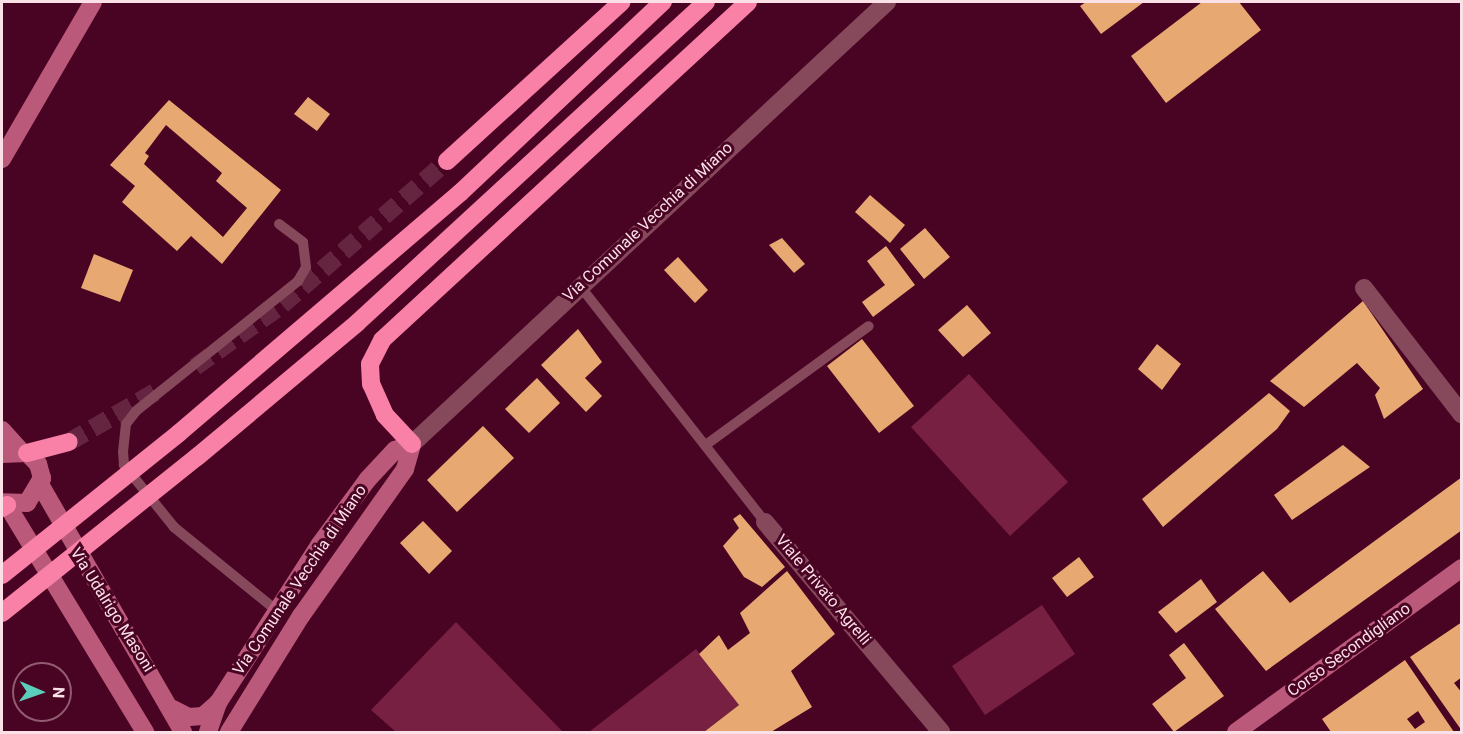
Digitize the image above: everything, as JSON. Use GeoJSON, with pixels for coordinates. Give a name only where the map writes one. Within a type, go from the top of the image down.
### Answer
{"type":"FeatureCollection","features":[{"type":"Feature","properties":{"kind":"highway"},"geometry":{"type":"LineString","coordinates":[[447,161],[622,2]]}},
{"type":"Feature","properties":{"kind":"highway"},"geometry":{"type":"LineString","coordinates":[[2,575],[179,433],[434,215],[663,2]]}},
{"type":"Feature","properties":{"kind":"highway"},"geometry":{"type":"LineString","coordinates":[[2,614],[197,457],[366,315],[706,2]]}},
{"type":"Feature","properties":{"kind":"highway"},"geometry":{"type":"LineString","coordinates":[[412,444],[385,415],[371,384],[370,364],[382,340],[748,2]]}},
{"type":"Feature","properties":{"kind":"highway"},"geometry":{"type":"LineString","coordinates":[[23,452],[69,442]]}},
{"type":"Feature","properties":{"kind":"street"},"geometry":{"type":"LineString","coordinates":[[2,159],[93,2]]}},
{"type":"Feature","properties":{"kind":"street","name":"Via Comunale Vecchia di Miano"},"geometry":{"type":"LineString","coordinates":[[208,732],[218,703],[276,610],[368,479],[395,450],[412,444],[887,2]]}},
{"type":"Feature","properties":{"kind":"street"},"geometry":{"type":"LineString","coordinates":[[1364,288],[1461,415]]}},
{"type":"Feature","properties":{"kind":"street","name":"Via Udalrigo Masoni"},"geometry":{"type":"LineString","coordinates":[[2,430],[38,464],[41,486],[173,709],[183,732]]}},
{"type":"Feature","properties":{"kind":"street","name":"Via Comunale Vecchia di Miano"},"geometry":{"type":"LineString","coordinates":[[229,732],[301,616],[405,469],[412,444]]}},
{"type":"Feature","properties":{"kind":"street"},"geometry":{"type":"LineString","coordinates":[[2,454],[23,452]]}},
{"type":"Feature","properties":{"kind":"street","name":"Via Udalrigo Masoni"},"geometry":{"type":"LineString","coordinates":[[41,486],[27,503],[3,505],[146,730]]}},
{"type":"Feature","properties":{"kind":"street","name":"Viale Privato Agrelli"},"geometry":{"type":"LineString","coordinates":[[765,522],[941,732]]}},
{"type":"Feature","properties":{"kind":"street","name":"Corso Secondigliano"},"geometry":{"type":"LineString","coordinates":[[1236,732],[1461,568]]}},
{"type":"Feature","properties":{"kind":"street"},"geometry":{"type":"LineString","coordinates":[[173,709],[189,717],[203,716],[218,703]]}},
{"type":"Feature","properties":{"kind":"lane"},"geometry":{"type":"LineString","coordinates":[[276,610],[174,527],[124,465],[123,452],[126,424],[136,411],[298,281],[306,267],[303,242],[279,224]]}},
{"type":"Feature","properties":{"kind":"lane","name":"Viale Privato Agrelli"},"geometry":{"type":"LineString","coordinates":[[580,286],[707,444],[765,522]]}},
{"type":"Feature","properties":{"kind":"lane"},"geometry":{"type":"LineString","coordinates":[[707,444],[869,326]]}},
{"type":"Feature","properties":{"kind":"shaded area"},"geometry":{"type":"Polygon","coordinates":[[[969,374],[1068,482],[1010,536],[911,427],[969,374]]]}},
{"type":"Feature","properties":{"kind":"shaded area"},"geometry":{"type":"Polygon","coordinates":[[[1042,605],[1075,654],[985,715],[952,666],[1042,605]]]}},
{"type":"Feature","properties":{"kind":"shaded area"},"geometry":{"type":"Polygon","coordinates":[[[456,622],[563,732],[396,732],[371,710],[456,622]]]}},
{"type":"Feature","properties":{"kind":"shaded area"},"geometry":{"type":"Polygon","coordinates":[[[696,649],[739,705],[704,732],[589,732],[696,649]]]}},
{"type":"Feature","properties":{"kind":"building"},"geometry":{"type":"Polygon","coordinates":[[[1086,2],[1144,2],[1101,34],[1080,6],[1086,2]]]}},
{"type":"Feature","properties":{"kind":"building"},"geometry":{"type":"Polygon","coordinates":[[[1202,2],[1239,2],[1261,30],[1166,103],[1131,56],[1202,2]]]}},
{"type":"Feature","properties":{"kind":"building"},"geometry":{"type":"Polygon","coordinates":[[[308,97],[330,114],[317,131],[294,114],[308,97]]]}},
{"type":"Feature","properties":{"kind":"building"},"geometry":{"type":"Polygon","coordinates":[[[169,100],[281,190],[222,264],[191,236],[177,251],[122,202],[135,186],[110,165],[169,100]],[[166,125],[145,153],[149,156],[144,164],[223,237],[247,208],[216,181],[222,173],[166,125]]]}},
{"type":"Feature","properties":{"kind":"building"},"geometry":{"type":"Polygon","coordinates":[[[870,195],[905,225],[890,243],[855,212],[870,195]]]}},
{"type":"Feature","properties":{"kind":"building"},"geometry":{"type":"Polygon","coordinates":[[[925,228],[950,257],[924,279],[900,249],[925,228]]]}},
{"type":"Feature","properties":{"kind":"building"},"geometry":{"type":"Polygon","coordinates":[[[782,238],[805,264],[794,273],[769,245],[782,238]]]}},
{"type":"Feature","properties":{"kind":"building"},"geometry":{"type":"Polygon","coordinates":[[[886,246],[915,285],[873,317],[862,302],[885,285],[867,261],[886,246]]]}},
{"type":"Feature","properties":{"kind":"building"},"geometry":{"type":"Polygon","coordinates":[[[94,254],[133,270],[120,302],[81,288],[94,254]]]}},
{"type":"Feature","properties":{"kind":"building"},"geometry":{"type":"Polygon","coordinates":[[[678,257],[708,290],[695,303],[664,270],[678,257]]]}},
{"type":"Feature","properties":{"kind":"building"},"geometry":{"type":"Polygon","coordinates":[[[1363,301],[1423,389],[1384,419],[1375,395],[1380,388],[1357,363],[1304,407],[1270,381],[1363,301]]]}},
{"type":"Feature","properties":{"kind":"building"},"geometry":{"type":"Polygon","coordinates":[[[967,305],[991,333],[963,357],[938,330],[967,305]]]}},
{"type":"Feature","properties":{"kind":"building"},"geometry":{"type":"Polygon","coordinates":[[[578,329],[602,362],[585,378],[602,396],[586,412],[541,365],[578,329]]]}},
{"type":"Feature","properties":{"kind":"building"},"geometry":{"type":"Polygon","coordinates":[[[862,339],[914,406],[879,433],[827,366],[862,339]]]}},
{"type":"Feature","properties":{"kind":"building"},"geometry":{"type":"Polygon","coordinates":[[[1157,344],[1181,364],[1162,390],[1138,369],[1157,344]]]}},
{"type":"Feature","properties":{"kind":"building"},"geometry":{"type":"Polygon","coordinates":[[[537,378],[560,403],[529,433],[505,409],[537,378]]]}},
{"type":"Feature","properties":{"kind":"building"},"geometry":{"type":"Polygon","coordinates":[[[1269,393],[1290,411],[1277,429],[1163,527],[1142,499],[1269,393]]]}},
{"type":"Feature","properties":{"kind":"building"},"geometry":{"type":"Polygon","coordinates":[[[483,426],[514,458],[457,512],[427,480],[483,426]]]}},
{"type":"Feature","properties":{"kind":"building"},"geometry":{"type":"Polygon","coordinates":[[[1343,445],[1370,467],[1292,520],[1274,495],[1343,445]]]}},
{"type":"Feature","properties":{"kind":"building"},"geometry":{"type":"Polygon","coordinates":[[[1462,477],[1462,530],[1266,671],[1215,609],[1263,571],[1290,603],[1462,477]]]}},
{"type":"Feature","properties":{"kind":"building"},"geometry":{"type":"Polygon","coordinates":[[[740,514],[785,567],[762,587],[744,577],[723,546],[739,528],[733,519],[740,514]]]}},
{"type":"Feature","properties":{"kind":"building"},"geometry":{"type":"Polygon","coordinates":[[[423,521],[452,551],[429,574],[400,543],[423,521]]]}},
{"type":"Feature","properties":{"kind":"building"},"geometry":{"type":"Polygon","coordinates":[[[1079,557],[1094,577],[1067,597],[1052,578],[1079,557]]]}},
{"type":"Feature","properties":{"kind":"building"},"geometry":{"type":"Polygon","coordinates":[[[787,571],[835,634],[791,671],[812,707],[771,732],[704,732],[739,705],[699,654],[719,635],[728,650],[750,633],[740,613],[787,571]]]}},
{"type":"Feature","properties":{"kind":"building"},"geometry":{"type":"Polygon","coordinates":[[[1201,579],[1217,602],[1176,633],[1158,612],[1201,579]]]}},
{"type":"Feature","properties":{"kind":"building"},"geometry":{"type":"Polygon","coordinates":[[[1462,622],[1462,677],[1454,683],[1462,693],[1462,731],[1410,657],[1462,622]]]}},
{"type":"Feature","properties":{"kind":"building"},"geometry":{"type":"Polygon","coordinates":[[[1184,643],[1224,696],[1174,732],[1152,704],[1186,678],[1169,655],[1184,643]]]}},
{"type":"Feature","properties":{"kind":"building"},"geometry":{"type":"Polygon","coordinates":[[[1405,660],[1454,732],[1331,732],[1322,719],[1405,660]],[[1418,711],[1407,719],[1415,729],[1425,722],[1418,711]]]}},
{"type":"Feature","properties":{"kind":"tunnel"},"geometry":{"type":"LineString","coordinates":[[195,367],[282,305],[447,161]]}},
{"type":"Feature","properties":{"kind":"tunnel"},"geometry":{"type":"LineString","coordinates":[[69,442],[157,391]]}}]}
